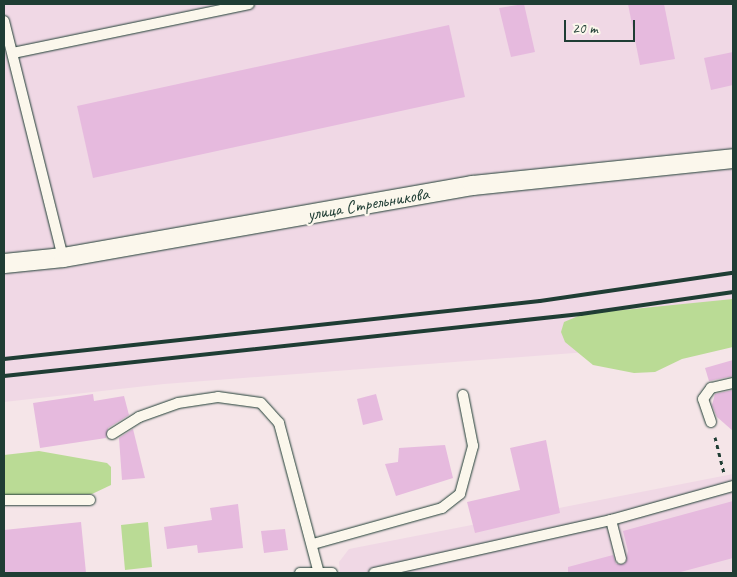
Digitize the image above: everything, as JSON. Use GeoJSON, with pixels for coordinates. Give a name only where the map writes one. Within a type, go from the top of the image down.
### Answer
{"type":"FeatureCollection","features":[{"type":"Feature","properties":{"kind":"street","name":"улица Стрельникова"},"geometry":{"type":"LineString","coordinates":[[4,262],[63,257],[472,185],[733,158]]}},
{"type":"Feature","properties":{"kind":"lane"},"geometry":{"type":"LineString","coordinates":[[13,53],[249,4]]}},
{"type":"Feature","properties":{"kind":"lane"},"geometry":{"type":"LineString","coordinates":[[4,22],[63,257]]}},
{"type":"Feature","properties":{"kind":"lane"},"geometry":{"type":"LineString","coordinates":[[711,422],[703,399],[711,388],[733,383]]}},
{"type":"Feature","properties":{"kind":"lane"},"geometry":{"type":"LineString","coordinates":[[313,544],[442,508],[460,494],[473,446],[463,395]]}},
{"type":"Feature","properties":{"kind":"lane"},"geometry":{"type":"LineString","coordinates":[[112,434],[139,417],[178,403],[218,397],[261,403],[279,423],[313,544],[319,573]]}},
{"type":"Feature","properties":{"kind":"lane"},"geometry":{"type":"LineString","coordinates":[[374,573],[611,520],[731,487]]}},
{"type":"Feature","properties":{"kind":"lane"},"geometry":{"type":"LineString","coordinates":[[4,500],[90,500]]}},
{"type":"Feature","properties":{"kind":"lane"},"geometry":{"type":"LineString","coordinates":[[611,520],[621,559]]}},
{"type":"Feature","properties":{"kind":"lane"},"geometry":{"type":"LineString","coordinates":[[300,573],[332,573]]}},
{"type":"Feature","properties":{"kind":"path"},"geometry":{"type":"LineString","coordinates":[[711,422],[731,487]]}},
{"type":"Feature","properties":{"kind":"shaded area"},"geometry":{"type":"Polygon","coordinates":[[[4,4],[733,4],[733,341],[164,384],[4,402],[4,4]]]}},
{"type":"Feature","properties":{"kind":"shaded area"},"geometry":{"type":"Polygon","coordinates":[[[733,474],[733,573],[340,573],[339,562],[349,549],[733,474]]]}},
{"type":"Feature","properties":{"kind":"green space"},"geometry":{"type":"Polygon","coordinates":[[[733,299],[733,347],[682,359],[655,372],[634,373],[593,365],[565,342],[561,332],[564,322],[583,314],[733,299]]]}},
{"type":"Feature","properties":{"kind":"green space"},"geometry":{"type":"Polygon","coordinates":[[[39,451],[107,463],[111,467],[111,485],[92,494],[4,495],[4,455],[39,451]]]}},
{"type":"Feature","properties":{"kind":"green space"},"geometry":{"type":"Polygon","coordinates":[[[148,522],[152,567],[125,570],[121,525],[148,522]]]}},
{"type":"Feature","properties":{"kind":"building"},"geometry":{"type":"Polygon","coordinates":[[[524,4],[535,52],[511,57],[499,8],[524,4]]]}},
{"type":"Feature","properties":{"kind":"building"},"geometry":{"type":"Polygon","coordinates":[[[628,4],[664,4],[675,59],[640,65],[628,4]]]}},
{"type":"Feature","properties":{"kind":"building"},"geometry":{"type":"Polygon","coordinates":[[[449,25],[465,97],[93,178],[77,106],[449,25]]]}},
{"type":"Feature","properties":{"kind":"building"},"geometry":{"type":"Polygon","coordinates":[[[733,52],[733,85],[711,90],[704,58],[733,52]]]}},
{"type":"Feature","properties":{"kind":"building"},"geometry":{"type":"Polygon","coordinates":[[[733,360],[733,376],[709,381],[705,368],[733,360]]]}},
{"type":"Feature","properties":{"kind":"building"},"geometry":{"type":"Polygon","coordinates":[[[733,390],[733,431],[717,417],[712,405],[715,394],[733,390]]]}},
{"type":"Feature","properties":{"kind":"building"},"geometry":{"type":"Polygon","coordinates":[[[93,394],[94,401],[124,396],[129,415],[108,428],[106,438],[40,448],[33,403],[93,394]]]}},
{"type":"Feature","properties":{"kind":"building"},"geometry":{"type":"Polygon","coordinates":[[[376,394],[383,420],[363,425],[357,399],[376,394]]]}},
{"type":"Feature","properties":{"kind":"building"},"geometry":{"type":"Polygon","coordinates":[[[133,429],[145,478],[122,480],[119,438],[133,429]]]}},
{"type":"Feature","properties":{"kind":"building"},"geometry":{"type":"Polygon","coordinates":[[[546,440],[560,513],[475,533],[467,502],[520,490],[510,448],[546,440]]]}},
{"type":"Feature","properties":{"kind":"building"},"geometry":{"type":"Polygon","coordinates":[[[445,445],[453,478],[396,496],[385,464],[398,462],[399,448],[445,445]]]}},
{"type":"Feature","properties":{"kind":"building"},"geometry":{"type":"Polygon","coordinates":[[[733,501],[733,558],[677,573],[568,573],[568,567],[613,555],[616,564],[625,564],[628,551],[623,531],[733,501]]]}},
{"type":"Feature","properties":{"kind":"building"},"geometry":{"type":"Polygon","coordinates":[[[238,504],[243,548],[198,553],[197,545],[167,549],[164,527],[212,520],[210,508],[238,504]]]}},
{"type":"Feature","properties":{"kind":"building"},"geometry":{"type":"Polygon","coordinates":[[[81,522],[86,573],[4,573],[4,530],[81,522]]]}},
{"type":"Feature","properties":{"kind":"building"},"geometry":{"type":"Polygon","coordinates":[[[285,529],[288,550],[264,553],[261,531],[285,529]]]}},
{"type":"Feature","properties":{"kind":"railway"},"geometry":{"type":"LineString","coordinates":[[4,359],[540,301],[733,273]]}},
{"type":"Feature","properties":{"kind":"railway"},"geometry":{"type":"LineString","coordinates":[[4,376],[581,314],[733,292]]}}]}
